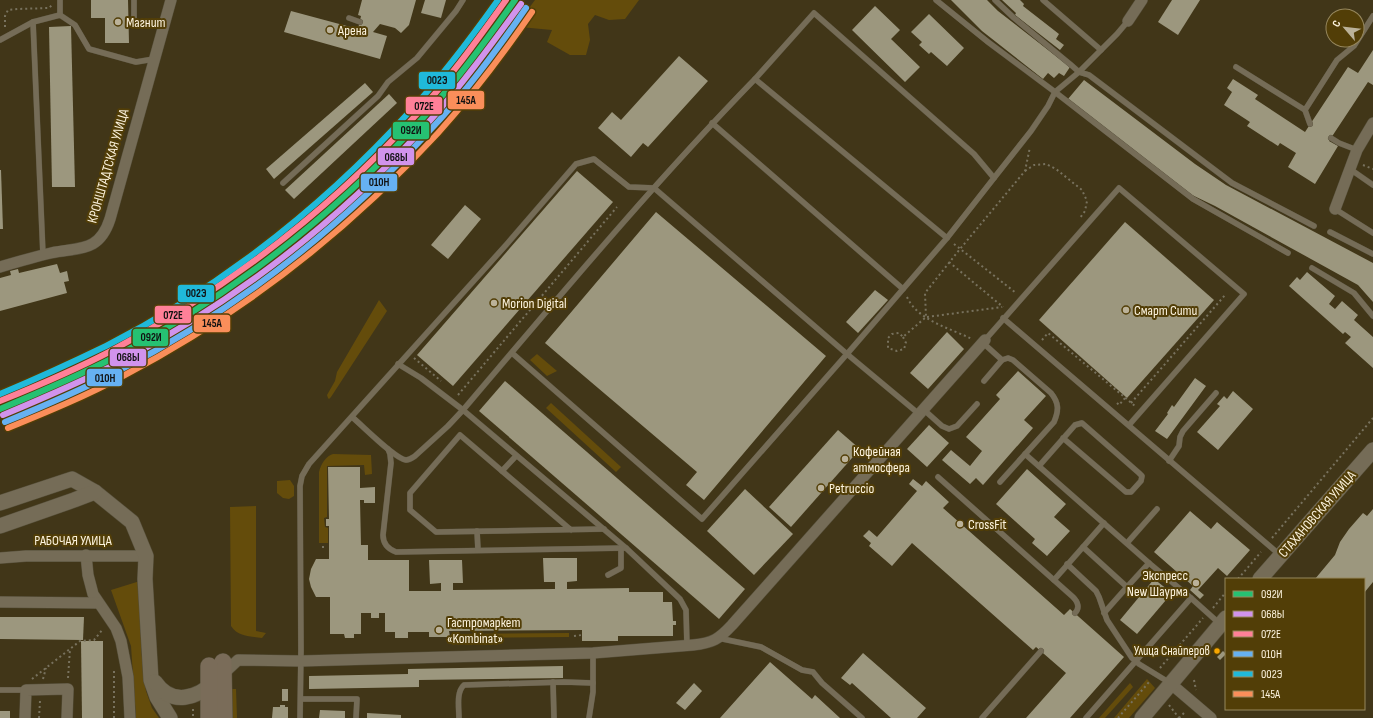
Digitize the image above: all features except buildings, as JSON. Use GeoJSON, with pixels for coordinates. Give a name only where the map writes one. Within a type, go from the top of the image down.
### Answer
{"type":"FeatureCollection","features":[{"type":"Feature","properties":{"kind":"main road","name":"СТАХАНОВСКАЯ УЛИЦА"},"geometry":{"type":"LineString","coordinates":[[1261,578],[1373,450]]}},
{"type":"Feature","properties":{"kind":"main road"},"geometry":{"type":"LineString","coordinates":[[0,503],[72,479],[95,492],[132,522],[146,556],[145,579],[150,672],[153,687],[170,718]]}},
{"type":"Feature","properties":{"kind":"main road"},"geometry":{"type":"LineString","coordinates":[[0,526],[95,492]]}},
{"type":"Feature","properties":{"kind":"main road"},"geometry":{"type":"LineString","coordinates":[[1142,718],[1223,621]]}},
{"type":"Feature","properties":{"kind":"main road"},"geometry":{"type":"LineString","coordinates":[[209,718],[209,687],[218,667]]}},
{"type":"Feature","properties":{"kind":"main road"},"geometry":{"type":"LineString","coordinates":[[218,667],[224,718]]}},
{"type":"Feature","properties":{"kind":"main road"},"geometry":{"type":"LineString","coordinates":[[150,672],[155,683],[162,691],[173,697],[187,698],[209,687]]}},
{"type":"Feature","properties":{"kind":"street","name":"КРОНШТАДТСКАЯ УЛИЦА"},"geometry":{"type":"LineString","coordinates":[[0,267],[43,255],[87,247],[98,241],[106,229],[171,0]]}},
{"type":"Feature","properties":{"kind":"street"},"geometry":{"type":"LineString","coordinates":[[1128,21],[1142,0]]}},
{"type":"Feature","properties":{"kind":"street"},"geometry":{"type":"LineString","coordinates":[[1335,209],[1357,150],[1373,123]]}},
{"type":"Feature","properties":{"kind":"street"},"geometry":{"type":"LineString","coordinates":[[218,667],[238,660],[301,661],[593,653],[708,643],[717,638],[732,625],[981,341]]}},
{"type":"Feature","properties":{"kind":"street","name":"РАБОЧАЯ УЛИЦА"},"geometry":{"type":"LineString","coordinates":[[0,558],[26,556],[146,556]]}},
{"type":"Feature","properties":{"kind":"street"},"geometry":{"type":"LineString","coordinates":[[86,556],[90,585],[98,602],[111,621],[123,648],[128,677],[130,718]]}},
{"type":"Feature","properties":{"kind":"street"},"geometry":{"type":"LineString","coordinates":[[0,602],[98,602]]}},
{"type":"Feature","properties":{"kind":"street"},"geometry":{"type":"LineString","coordinates":[[1170,683],[1211,718]]}},
{"type":"Feature","properties":{"kind":"street"},"geometry":{"type":"LineString","coordinates":[[25,718],[22,690],[68,690],[67,718]]}},
{"type":"Feature","properties":{"kind":"lane"},"geometry":{"type":"LineString","coordinates":[[60,0],[60,15]]}},
{"type":"Feature","properties":{"kind":"lane"},"geometry":{"type":"LineString","coordinates":[[134,0],[134,20]]}},
{"type":"Feature","properties":{"kind":"lane"},"geometry":{"type":"LineString","coordinates":[[283,183],[378,96],[388,82],[417,58],[456,11],[463,0]]}},
{"type":"Feature","properties":{"kind":"lane"},"geometry":{"type":"LineString","coordinates":[[936,0],[988,42],[1193,199],[1288,253]]}},
{"type":"Feature","properties":{"kind":"lane"},"geometry":{"type":"LineString","coordinates":[[995,0],[1014,18],[1079,72],[1089,75],[1232,183],[1314,226]]}},
{"type":"Feature","properties":{"kind":"lane"},"geometry":{"type":"LineString","coordinates":[[1043,0],[1101,50]]}},
{"type":"Feature","properties":{"kind":"lane"},"geometry":{"type":"LineString","coordinates":[[352,417],[387,448],[405,460],[410,459],[448,426],[654,188],[814,13],[974,154],[994,178]]}},
{"type":"Feature","properties":{"kind":"lane"},"geometry":{"type":"LineString","coordinates":[[0,40],[32,22],[60,15],[75,25],[89,49],[136,62],[154,59]]}},
{"type":"Feature","properties":{"kind":"lane"},"geometry":{"type":"LineString","coordinates":[[1305,110],[1337,60],[1354,46],[1373,16]]}},
{"type":"Feature","properties":{"kind":"lane"},"geometry":{"type":"LineString","coordinates":[[349,18],[360,22]]}},
{"type":"Feature","properties":{"kind":"lane"},"geometry":{"type":"LineString","coordinates":[[512,353],[702,519],[947,238],[1034,126],[1048,106],[1055,92],[1079,72],[1128,21]]}},
{"type":"Feature","properties":{"kind":"lane"},"geometry":{"type":"LineString","coordinates":[[32,22],[43,255]]}},
{"type":"Feature","properties":{"kind":"lane"},"geometry":{"type":"LineString","coordinates":[[1236,67],[1305,110],[1310,124]]}},
{"type":"Feature","properties":{"kind":"lane"},"geometry":{"type":"LineString","coordinates":[[755,79],[947,238]]}},
{"type":"Feature","properties":{"kind":"lane"},"geometry":{"type":"LineString","coordinates":[[712,123],[903,289]]}},
{"type":"Feature","properties":{"kind":"lane"},"geometry":{"type":"LineString","coordinates":[[1331,138],[1357,150]]}},
{"type":"Feature","properties":{"kind":"lane"},"geometry":{"type":"LineString","coordinates":[[300,718],[300,481],[306,468],[576,164],[594,159],[629,187],[654,188],[846,354],[942,426],[950,429],[957,426],[977,404]]}},
{"type":"Feature","properties":{"kind":"lane"},"geometry":{"type":"LineString","coordinates":[[1350,169],[1373,185]]}},
{"type":"Feature","properties":{"kind":"lane"},"geometry":{"type":"LineString","coordinates":[[1002,360],[981,341],[1004,318],[1119,188],[1244,294],[1129,425]]}},
{"type":"Feature","properties":{"kind":"lane"},"geometry":{"type":"LineString","coordinates":[[1335,209],[1373,233]]}},
{"type":"Feature","properties":{"kind":"lane"},"geometry":{"type":"LineString","coordinates":[[1330,232],[1373,253]]}},
{"type":"Feature","properties":{"kind":"lane"},"geometry":{"type":"LineString","coordinates":[[1312,268],[1354,293],[1373,316]]}},
{"type":"Feature","properties":{"kind":"lane"},"geometry":{"type":"LineString","coordinates":[[1004,318],[1281,556]]}},
{"type":"Feature","properties":{"kind":"lane"},"geometry":{"type":"LineString","coordinates":[[984,381],[1002,360],[1010,358],[1051,393],[1056,400],[1058,407],[1058,414],[1054,422],[1000,482]]}},
{"type":"Feature","properties":{"kind":"lane"},"geometry":{"type":"LineString","coordinates":[[398,364],[421,378],[463,410],[604,530],[680,599],[686,610],[687,646]]}},
{"type":"Feature","properties":{"kind":"lane"},"geometry":{"type":"LineString","coordinates":[[1169,461],[1179,446],[1180,437],[1183,431],[1216,392]]}},
{"type":"Feature","properties":{"kind":"lane"},"geometry":{"type":"LineString","coordinates":[[1039,466],[1063,438],[1075,425],[1080,423],[1085,424],[1141,474],[1141,481],[1131,492],[1126,492],[1063,438]]}},
{"type":"Feature","properties":{"kind":"lane"},"geometry":{"type":"LineString","coordinates":[[571,530],[460,435],[410,493],[410,510],[436,532],[604,530]]}},
{"type":"Feature","properties":{"kind":"lane"},"geometry":{"type":"LineString","coordinates":[[387,448],[390,454],[391,463],[382,535],[388,548],[396,552],[623,548]]}},
{"type":"Feature","properties":{"kind":"lane"},"geometry":{"type":"LineString","coordinates":[[1025,454],[1148,563],[1208,613],[1223,621]]}},
{"type":"Feature","properties":{"kind":"lane"},"geometry":{"type":"LineString","coordinates":[[502,471],[516,456]]}},
{"type":"Feature","properties":{"kind":"lane"},"geometry":{"type":"LineString","coordinates":[[938,477],[1076,600],[1078,608],[1075,613]]}},
{"type":"Feature","properties":{"kind":"lane"},"geometry":{"type":"LineString","coordinates":[[1127,544],[1158,509]]}},
{"type":"Feature","properties":{"kind":"lane"},"geometry":{"type":"LineString","coordinates":[[1054,580],[1104,523]]}},
{"type":"Feature","properties":{"kind":"lane"},"geometry":{"type":"LineString","coordinates":[[477,531],[478,550]]}},
{"type":"Feature","properties":{"kind":"lane"},"geometry":{"type":"LineString","coordinates":[[1083,547],[1127,587]]}},
{"type":"Feature","properties":{"kind":"lane"},"geometry":{"type":"LineString","coordinates":[[608,575],[621,568],[623,548]]}},
{"type":"Feature","properties":{"kind":"lane"},"geometry":{"type":"LineString","coordinates":[[1104,613],[1148,563]]}},
{"type":"Feature","properties":{"kind":"lane"},"geometry":{"type":"LineString","coordinates":[[1068,564],[1096,591],[1100,597],[1107,620],[1129,654],[1136,661],[1170,683]]}},
{"type":"Feature","properties":{"kind":"lane"},"geometry":{"type":"LineString","coordinates":[[1086,718],[1191,598]]}},
{"type":"Feature","properties":{"kind":"lane"},"geometry":{"type":"LineString","coordinates":[[717,638],[761,647],[802,670],[813,672],[822,683],[862,718]]}},
{"type":"Feature","properties":{"kind":"lane"},"geometry":{"type":"LineString","coordinates":[[982,718],[1042,651]]}},
{"type":"Feature","properties":{"kind":"lane"},"geometry":{"type":"LineString","coordinates":[[589,718],[592,702],[593,653]]}},
{"type":"Feature","properties":{"kind":"lane"},"geometry":{"type":"LineString","coordinates":[[459,718],[460,692],[461,687],[464,685],[553,682],[593,683]]}},
{"type":"Feature","properties":{"kind":"lane"},"geometry":{"type":"LineString","coordinates":[[553,682],[554,718]]}},
{"type":"Feature","properties":{"kind":"lane"},"geometry":{"type":"LineString","coordinates":[[0,690],[22,690]]}},
{"type":"Feature","properties":{"kind":"lane"},"geometry":{"type":"LineString","coordinates":[[301,699],[357,699],[356,718]]}},
{"type":"Feature","properties":{"kind":"path"},"geometry":{"type":"LineString","coordinates":[[4,30],[5,16],[8,10],[18,8],[49,8],[52,4],[52,0]]}},
{"type":"Feature","properties":{"kind":"path"},"geometry":{"type":"LineString","coordinates":[[1025,170],[1034,126]]}},
{"type":"Feature","properties":{"kind":"path"},"geometry":{"type":"LineString","coordinates":[[926,317],[925,293],[1025,170],[1034,165],[1046,164],[1056,169],[1082,190],[1087,201],[1085,211],[1078,222]]}},
{"type":"Feature","properties":{"kind":"path"},"geometry":{"type":"LineString","coordinates":[[452,391],[458,396],[617,207]]}},
{"type":"Feature","properties":{"kind":"path"},"geometry":{"type":"LineString","coordinates":[[947,238],[1022,297]]}},
{"type":"Feature","properties":{"kind":"path"},"geometry":{"type":"LineString","coordinates":[[949,262],[1003,307]]}},
{"type":"Feature","properties":{"kind":"path"},"geometry":{"type":"LineString","coordinates":[[903,289],[911,304],[926,317],[981,341]]}},
{"type":"Feature","properties":{"kind":"path"},"geometry":{"type":"LineString","coordinates":[[1011,297],[1015,292]]}},
{"type":"Feature","properties":{"kind":"path"},"geometry":{"type":"LineString","coordinates":[[1131,403],[1226,294]]}},
{"type":"Feature","properties":{"kind":"path"},"geometry":{"type":"LineString","coordinates":[[999,313],[1007,302]]}},
{"type":"Feature","properties":{"kind":"path"},"geometry":{"type":"LineString","coordinates":[[903,337],[926,317],[1003,307]]}},
{"type":"Feature","properties":{"kind":"path"},"geometry":{"type":"LineString","coordinates":[[899,333],[903,337],[906,343],[904,349],[897,351],[888,348],[888,338],[892,334],[899,333]]}},
{"type":"Feature","properties":{"kind":"path"},"geometry":{"type":"LineString","coordinates":[[1042,340],[1048,333],[1141,411]]}},
{"type":"Feature","properties":{"kind":"path"},"geometry":{"type":"LineString","coordinates":[[405,369],[414,358],[441,382]]}},
{"type":"Feature","properties":{"kind":"path"},"geometry":{"type":"LineString","coordinates":[[1272,539],[1373,418]]}},
{"type":"Feature","properties":{"kind":"path"},"geometry":{"type":"LineString","coordinates":[[322,547],[327,547]]}},
{"type":"Feature","properties":{"kind":"path"},"geometry":{"type":"LineString","coordinates":[[1239,578],[1262,552]]}},
{"type":"Feature","properties":{"kind":"path"},"geometry":{"type":"LineString","coordinates":[[1118,718],[1225,593]]}},
{"type":"Feature","properties":{"kind":"path"},"geometry":{"type":"LineString","coordinates":[[22,690],[80,641],[94,640],[111,621]]}},
{"type":"Feature","properties":{"kind":"path"},"geometry":{"type":"LineString","coordinates":[[574,636],[582,636]]}},
{"type":"Feature","properties":{"kind":"path"},"geometry":{"type":"LineString","coordinates":[[68,690],[70,649]]}},
{"type":"Feature","properties":{"kind":"path"},"geometry":{"type":"LineString","coordinates":[[114,664],[114,718]]}},
{"type":"Feature","properties":{"kind":"path"},"geometry":{"type":"LineString","coordinates":[[1194,680],[1197,694]]}},
{"type":"Feature","properties":{"kind":"path"},"geometry":{"type":"LineString","coordinates":[[1167,702],[1179,718],[1188,708]]}},
{"type":"Feature","properties":{"kind":"path"},"geometry":{"type":"LineString","coordinates":[[193,705],[193,718]]}},
{"type":"Feature","properties":{"kind":"shaded area"},"geometry":{"type":"Polygon","coordinates":[[[535,0],[639,0],[625,19],[609,20],[595,15],[588,24],[590,40],[586,55],[570,55],[547,42],[552,30],[520,27],[514,28],[535,0]]]}},
{"type":"Feature","properties":{"kind":"shaded area"},"geometry":{"type":"Polygon","coordinates":[[[379,300],[387,311],[329,399],[327,395],[335,381],[337,372],[379,300]]]}},
{"type":"Feature","properties":{"kind":"shaded area"},"geometry":{"type":"Polygon","coordinates":[[[537,354],[557,371],[547,376],[530,360],[537,354]]]}},
{"type":"Feature","properties":{"kind":"shaded area"},"geometry":{"type":"Polygon","coordinates":[[[551,403],[621,467],[616,472],[546,408],[551,403]]]}},
{"type":"Feature","properties":{"kind":"shaded area"},"geometry":{"type":"Polygon","coordinates":[[[333,454],[371,455],[372,474],[365,475],[364,465],[327,466],[327,517],[324,518],[325,527],[328,528],[328,543],[319,543],[319,472],[324,461],[333,454]]]}},
{"type":"Feature","properties":{"kind":"shaded area"},"geometry":{"type":"Polygon","coordinates":[[[290,480],[294,486],[294,496],[289,499],[283,498],[277,493],[277,481],[290,480]]]}},
{"type":"Feature","properties":{"kind":"shaded area"},"geometry":{"type":"Polygon","coordinates":[[[256,506],[256,631],[266,633],[262,638],[241,634],[234,630],[231,626],[230,507],[256,506]]]}},
{"type":"Feature","properties":{"kind":"shaded area"},"geometry":{"type":"Polygon","coordinates":[[[140,581],[143,670],[146,691],[152,708],[159,718],[136,718],[131,646],[111,590],[140,581]]]}},
{"type":"Feature","properties":{"kind":"shaded area"},"geometry":{"type":"Polygon","coordinates":[[[569,633],[569,637],[451,638],[451,634],[569,633]]]}},
{"type":"Feature","properties":{"kind":"shaded area"},"geometry":{"type":"Polygon","coordinates":[[[1147,679],[1155,688],[1129,718],[1114,718],[1147,679]]]}},
{"type":"Feature","properties":{"kind":"shaded area"},"geometry":{"type":"Polygon","coordinates":[[[1130,683],[1133,687],[1105,718],[1099,718],[1130,683]]]}},
{"type":"Feature","properties":{"kind":"shaded area"},"geometry":{"type":"Polygon","coordinates":[[[230,689],[236,689],[237,718],[230,718],[230,689]]]}},
{"type":"Feature","properties":{"kind":"transit line","name":"002Э"},"geometry":{"type":"LineString","coordinates":[[0,394],[106,346],[149,323],[190,298],[270,241],[307,211],[379,144],[435,83],[498,0]]}},
{"type":"Feature","properties":{"kind":"transit line","name":"072Е"},"geometry":{"type":"LineString","coordinates":[[0,401],[42,384],[111,351],[195,302],[274,246],[349,183],[384,149],[417,114],[452,72],[506,0]]}},
{"type":"Feature","properties":{"kind":"transit line","name":"092И"},"geometry":{"type":"LineString","coordinates":[[0,409],[85,372],[156,334],[239,281],[278,252],[353,188],[422,119],[447,91],[515,0]]}},
{"type":"Feature","properties":{"kind":"transit line","name":"068Ы"},"geometry":{"type":"LineString","coordinates":[[3,415],[88,378],[159,340],[243,287],[282,258],[358,194],[427,124],[464,80],[521,4]]}},
{"type":"Feature","properties":{"kind":"transit line","name":"010Н"},"geometry":{"type":"LineString","coordinates":[[5,422],[92,384],[163,346],[206,320],[286,263],[325,232],[362,199],[432,128],[481,70],[526,8]]}},
{"type":"Feature","properties":{"kind":"transit line","name":"145А"},"geometry":{"type":"LineString","coordinates":[[8,428],[95,390],[167,352],[251,298],[291,268],[330,237],[367,204],[438,133],[487,74],[532,12]]}},
{"type":"Feature","properties":{"kind":"place","name":"Магнит"},"geometry":{"type":"Point","coordinates":[118,22]}},
{"type":"Feature","properties":{"kind":"place","name":"Арена"},"geometry":{"type":"Point","coordinates":[330,30]}},
{"type":"Feature","properties":{"kind":"place","name":"Morion Digital"},"geometry":{"type":"Point","coordinates":[494,303]}},
{"type":"Feature","properties":{"kind":"place","name":"Смарт Сити"},"geometry":{"type":"Point","coordinates":[1126,310]}},
{"type":"Feature","properties":{"kind":"place","name":"Кофейная атмосфера"},"geometry":{"type":"Point","coordinates":[845,459]}},
{"type":"Feature","properties":{"kind":"place","name":"Petruccio"},"geometry":{"type":"Point","coordinates":[821,488]}},
{"type":"Feature","properties":{"kind":"place","name":"CrossFit"},"geometry":{"type":"Point","coordinates":[960,524]}},
{"type":"Feature","properties":{"kind":"place","name":"Экспресс New Шаурма"},"geometry":{"type":"Point","coordinates":[1196,583]}},
{"type":"Feature","properties":{"kind":"place","name":"Гастромаркет «Kombinat»"},"geometry":{"type":"Point","coordinates":[439,630]}},
{"type":"Feature","properties":{"kind":"place","name":"Улица Снайперов"},"geometry":{"type":"Point","coordinates":[1217,651]}}]}
